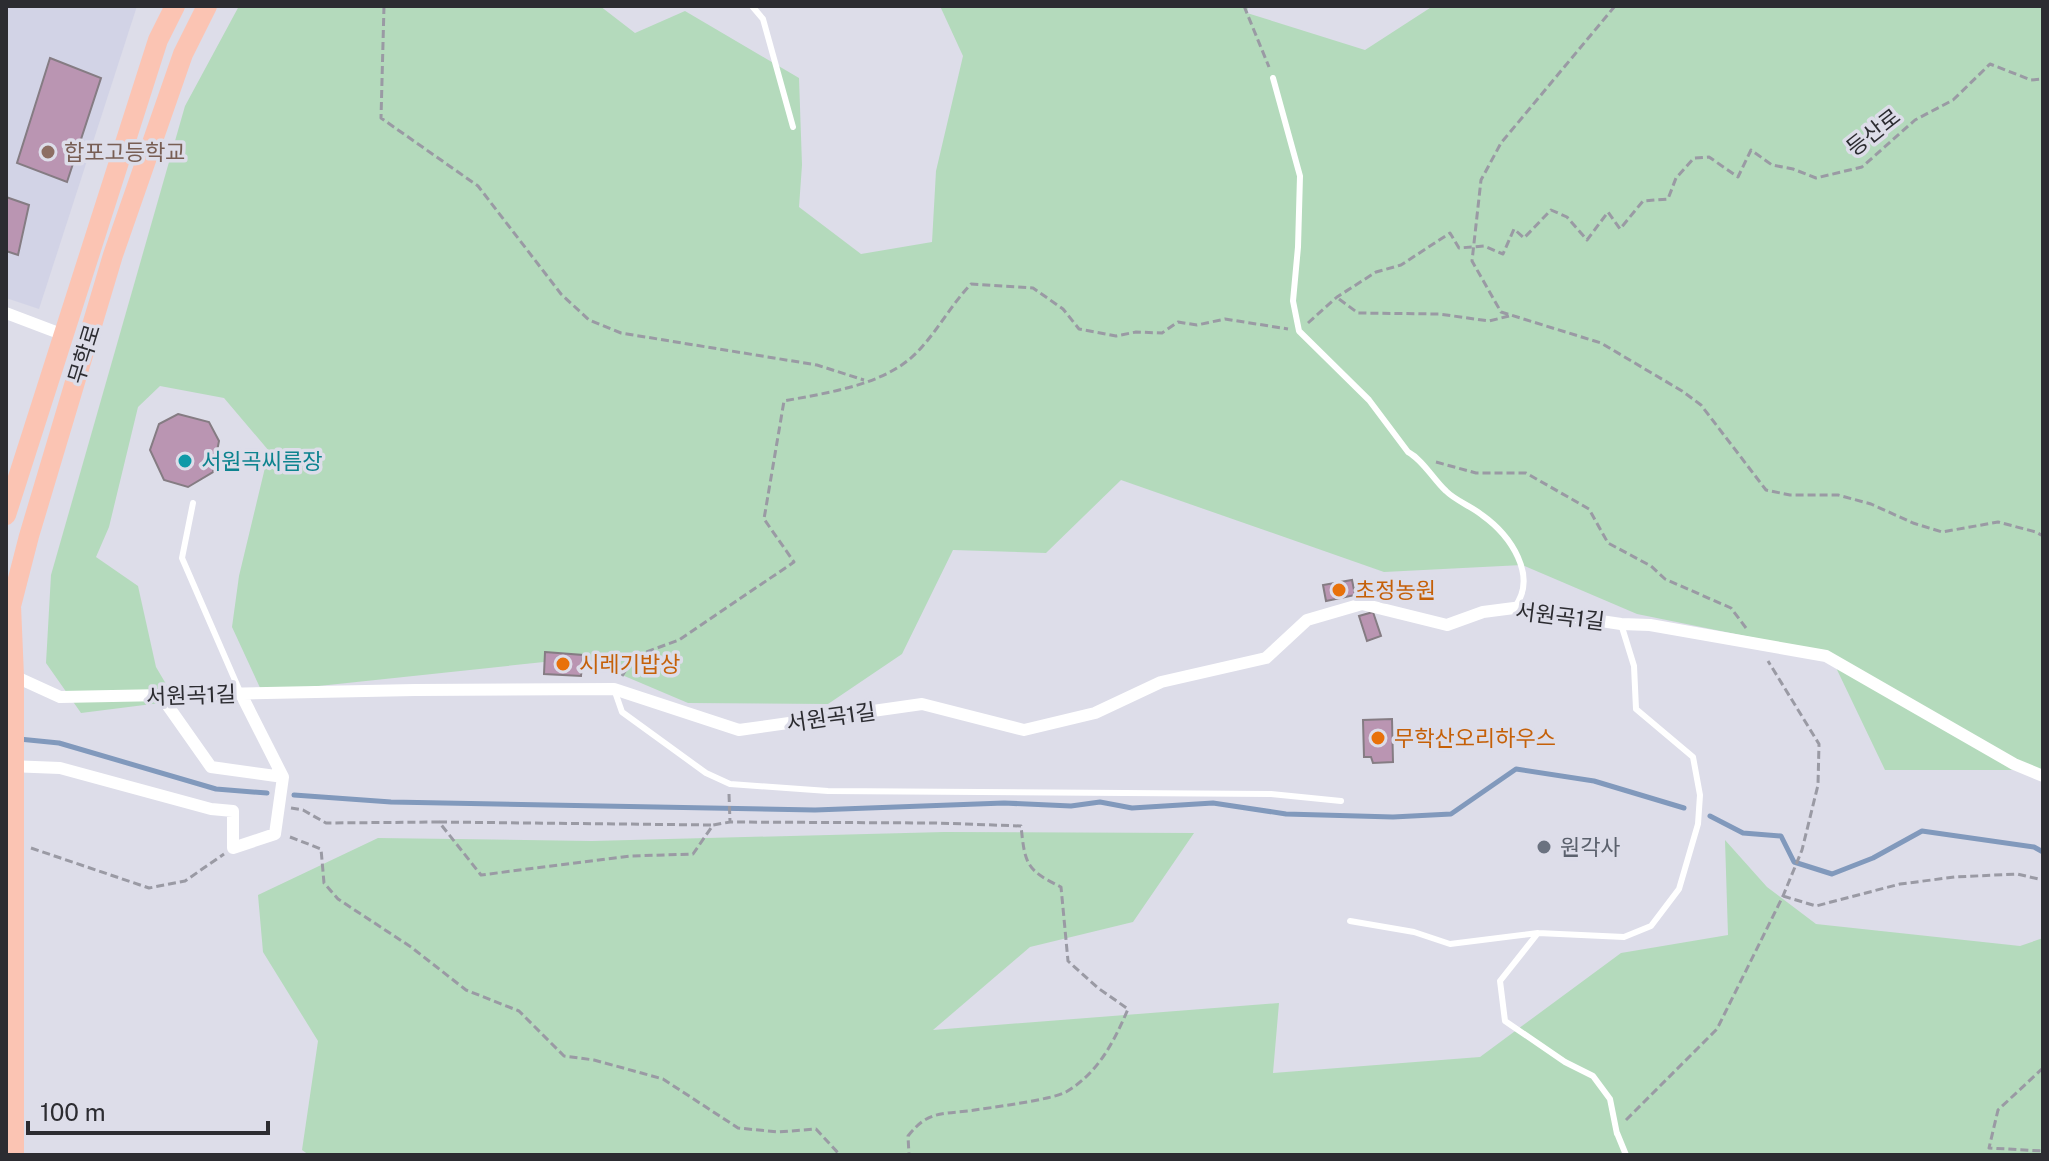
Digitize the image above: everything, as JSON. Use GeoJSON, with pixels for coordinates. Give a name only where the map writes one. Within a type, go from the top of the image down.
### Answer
{"type":"FeatureCollection","features":[{"type":"Feature","properties":{"kind":"main road","name":"무학로"},"geometry":{"type":"LineString","coordinates":[[6,515],[158,40],[175,6]]}},
{"type":"Feature","properties":{"kind":"main road","name":"무학로"},"geometry":{"type":"LineString","coordinates":[[9,766],[14,712],[11,606],[29,536],[113,255],[183,54],[207,6]]}},
{"type":"Feature","properties":{"kind":"main road"},"geometry":{"type":"LineString","coordinates":[[9,766],[13,865],[14,1155]]}},
{"type":"Feature","properties":{"kind":"street"},"geometry":{"type":"LineString","coordinates":[[6,313],[64,335]]}},
{"type":"Feature","properties":{"kind":"street","name":"서원곡1길"},"geometry":{"type":"LineString","coordinates":[[14,676],[60,697],[614,689],[739,730],[922,704],[1024,730],[1095,713],[1161,682],[1266,658],[1307,620],[1362,604],[1447,625],[1483,612],[1514,608],[1621,624],[1650,625],[1826,656],[2014,764],[2043,776]]}},
{"type":"Feature","properties":{"kind":"street"},"geometry":{"type":"LineString","coordinates":[[9,766],[60,768],[211,809],[233,811],[233,848],[275,834],[283,777],[241,694]]}},
{"type":"Feature","properties":{"kind":"street"},"geometry":{"type":"LineString","coordinates":[[161,696],[211,767],[283,777]]}},
{"type":"Feature","properties":{"kind":"lane"},"geometry":{"type":"LineString","coordinates":[[752,6],[763,19],[793,127]]}},
{"type":"Feature","properties":{"kind":"lane"},"geometry":{"type":"LineString","coordinates":[[1273,78],[1300,176],[1293,301],[1299,331],[1369,400],[1408,452],[1417,457],[1449,494],[1483,515],[1512,542],[1524,573],[1521,599],[1514,608]]}},
{"type":"Feature","properties":{"kind":"lane"},"geometry":{"type":"LineString","coordinates":[[193,503],[182,558],[241,694]]}},
{"type":"Feature","properties":{"kind":"lane","name":"서원곡1길"},"geometry":{"type":"LineString","coordinates":[[1350,921],[1414,932],[1450,944],[1538,933],[1624,937],[1651,926],[1679,889],[1693,840],[1700,795],[1693,757],[1636,709],[1634,666],[1621,624]]}},
{"type":"Feature","properties":{"kind":"lane"},"geometry":{"type":"LineString","coordinates":[[614,689],[622,712],[706,773],[730,784],[828,791],[1271,794],[1341,801]]}},
{"type":"Feature","properties":{"kind":"lane"},"geometry":{"type":"LineString","coordinates":[[1538,933],[1500,981],[1505,1021],[1565,1062],[1593,1076],[1610,1099],[1626,1155]]}},
{"type":"Feature","properties":{"kind":"path"},"geometry":{"type":"LineString","coordinates":[[384,6],[381,118],[478,186],[561,294],[589,320],[621,333],[817,365],[868,381]]}},
{"type":"Feature","properties":{"kind":"path"},"geometry":{"type":"LineString","coordinates":[[1244,6],[1273,78]]}},
{"type":"Feature","properties":{"kind":"path"},"geometry":{"type":"LineString","coordinates":[[1615,6],[1501,143],[1481,180],[1472,261],[1501,312],[1601,343],[1682,391],[1701,405],[1766,490],[1790,495],[1838,495],[1871,504],[1942,532],[1998,522],[2043,536]]}},
{"type":"Feature","properties":{"kind":"path","name":"등산로"},"geometry":{"type":"LineString","coordinates":[[1299,331],[1337,297],[1376,272],[1401,265],[1450,233],[1459,248],[1484,246],[1503,254],[1514,229],[1524,238],[1551,210],[1567,217],[1587,240],[1608,212],[1620,229],[1643,201],[1668,199],[1676,178],[1694,158],[1709,157],[1738,177],[1751,150],[1772,165],[1816,178],[1862,167],[1915,120],[1953,100],[1990,64],[2031,80],[2043,79]]}},
{"type":"Feature","properties":{"kind":"path"},"geometry":{"type":"LineString","coordinates":[[614,689],[635,656],[679,640],[794,562],[764,519],[784,401],[868,381],[903,366],[920,350],[954,302],[971,284],[1033,288],[1063,309],[1079,329],[1098,334],[1162,333],[1178,322],[1197,325],[1225,319],[1299,331]]}},
{"type":"Feature","properties":{"kind":"path"},"geometry":{"type":"LineString","coordinates":[[1337,297],[1358,313],[1439,314],[1489,321],[1513,315]]}},
{"type":"Feature","properties":{"kind":"path"},"geometry":{"type":"LineString","coordinates":[[1417,457],[1476,473],[1526,473],[1589,509],[1608,543],[1651,566],[1665,579],[1731,608],[1758,642],[1819,744],[1818,785],[1802,850],[1783,896],[1717,1029],[1618,1130]]}},
{"type":"Feature","properties":{"kind":"path"},"geometry":{"type":"LineString","coordinates":[[729,793],[730,822]]}},
{"type":"Feature","properties":{"kind":"path"},"geometry":{"type":"LineString","coordinates":[[279,806],[303,810],[326,823],[713,825],[730,822],[1021,826],[1024,852],[1035,875],[1061,887],[1068,961],[1128,1009],[1112,1046],[1092,1071],[1064,1093],[928,1116],[908,1136],[909,1155]]}},
{"type":"Feature","properties":{"kind":"path"},"geometry":{"type":"LineString","coordinates":[[439,822],[481,875],[630,856],[693,854],[713,825]]}},
{"type":"Feature","properties":{"kind":"path"},"geometry":{"type":"LineString","coordinates":[[275,831],[321,849],[324,883],[338,899],[411,947],[466,990],[519,1011],[564,1056],[594,1060],[663,1079],[738,1128],[778,1132],[816,1129],[840,1155]]}},
{"type":"Feature","properties":{"kind":"path"},"geometry":{"type":"LineString","coordinates":[[13,865],[30,848],[149,888],[185,881],[233,848]]}},
{"type":"Feature","properties":{"kind":"path"},"geometry":{"type":"LineString","coordinates":[[1783,896],[1816,906],[1900,884],[1955,877],[2017,874],[2043,880]]}},
{"type":"Feature","properties":{"kind":"path"},"geometry":{"type":"LineString","coordinates":[[2043,1068],[1998,1110],[1989,1148],[2043,1151]]}},
{"type":"Feature","properties":{"kind":"shaded area","name":"합포고등학교"},"geometry":{"type":"Polygon","coordinates":[[[6,6],[137,6],[39,309],[6,298],[6,6]]]}},
{"type":"Feature","properties":{"kind":"green space"},"geometry":{"type":"Polygon","coordinates":[[[239,6],[600,6],[635,33],[685,11],[799,78],[802,165],[799,207],[861,254],[932,242],[936,171],[963,56],[940,6],[1248,6],[1247,13],[1365,50],[1433,6],[2043,6],[2043,770],[1885,770],[1829,653],[1637,614],[1522,565],[1384,572],[1121,480],[1046,553],[953,550],[902,654],[828,704],[688,703],[582,658],[262,692],[232,627],[239,576],[269,451],[224,398],[160,386],[138,407],[109,527],[96,557],[138,586],[156,667],[176,701],[81,713],[46,663],[51,575],[185,106],[239,6]]]}},
{"type":"Feature","properties":{"kind":"green space"},"geometry":{"type":"Polygon","coordinates":[[[944,832],[1194,833],[1133,922],[1030,947],[933,1030],[1279,1003],[1273,1073],[1480,1057],[1621,953],[1728,935],[1725,840],[1767,887],[1816,924],[2020,946],[2043,938],[2043,1155],[309,1155],[302,1150],[318,1041],[263,952],[258,895],[378,838],[592,841],[944,832]]]}},
{"type":"Feature","properties":{"kind":"building"},"geometry":{"type":"Polygon","coordinates":[[[50,58],[101,78],[67,182],[17,163],[50,58]]]}},
{"type":"Feature","properties":{"kind":"building"},"geometry":{"type":"Polygon","coordinates":[[[6,197],[29,205],[18,255],[6,251],[6,197]]]}},
{"type":"Feature","properties":{"kind":"building","name":"서원곡씨름장"},"geometry":{"type":"Polygon","coordinates":[[[178,414],[209,422],[219,441],[213,472],[188,487],[164,480],[150,450],[159,424],[178,414]]]}},
{"type":"Feature","properties":{"kind":"building","name":"초정농원"},"geometry":{"type":"Polygon","coordinates":[[[1352,580],[1355,595],[1326,601],[1323,585],[1352,580]]]}},
{"type":"Feature","properties":{"kind":"building"},"geometry":{"type":"Polygon","coordinates":[[[1373,612],[1381,636],[1367,641],[1359,616],[1373,612]]]}},
{"type":"Feature","properties":{"kind":"building","name":"시레기밥상"},"geometry":{"type":"Polygon","coordinates":[[[545,652],[583,655],[581,676],[544,674],[545,652]]]}},
{"type":"Feature","properties":{"kind":"building","name":"무학산오리하우스"},"geometry":{"type":"Polygon","coordinates":[[[1392,719],[1393,762],[1373,763],[1371,757],[1364,757],[1363,720],[1392,719]]]}},
{"type":"Feature","properties":{"kind":"waterway"},"geometry":{"type":"LineString","coordinates":[[19,739],[59,743],[216,789],[267,793]]}},
{"type":"Feature","properties":{"kind":"waterway"},"geometry":{"type":"LineString","coordinates":[[294,795],[391,802],[815,810],[1004,803],[1071,806],[1100,802],[1132,808],[1213,803],[1286,814],[1393,817],[1451,814],[1516,769],[1594,781],[1684,808]]}},
{"type":"Feature","properties":{"kind":"waterway"},"geometry":{"type":"LineString","coordinates":[[1710,816],[1743,833],[1781,836],[1794,862],[1832,874],[1873,858],[1922,831],[2034,847],[2043,852]]}},
{"type":"Feature","properties":{"kind":"place","name":"합포고등학교"},"geometry":{"type":"Point","coordinates":[48,152]}},
{"type":"Feature","properties":{"kind":"place","name":"서원곡씨름장"},"geometry":{"type":"Point","coordinates":[185,461]}},
{"type":"Feature","properties":{"kind":"place","name":"초정농원"},"geometry":{"type":"Point","coordinates":[1339,590]}},
{"type":"Feature","properties":{"kind":"place","name":"시레기밥상"},"geometry":{"type":"Point","coordinates":[563,664]}},
{"type":"Feature","properties":{"kind":"place","name":"무학산오리하우스"},"geometry":{"type":"Point","coordinates":[1378,738]}},
{"type":"Feature","properties":{"kind":"place","name":"원각사"},"geometry":{"type":"Point","coordinates":[1544,847]}}]}
